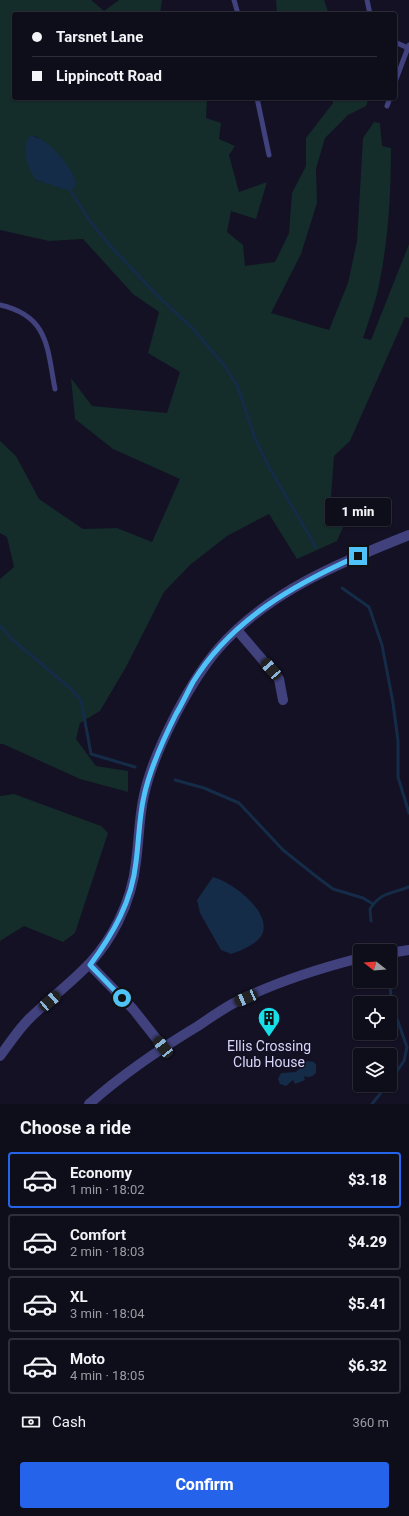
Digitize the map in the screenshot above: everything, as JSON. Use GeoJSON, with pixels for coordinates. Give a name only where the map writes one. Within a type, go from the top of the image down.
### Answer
{"type":"FeatureCollection","features":[{"type":"Feature","properties":{"kind":"street"},"geometry":{"type":"LineString","coordinates":[[0,1056],[30,1018],[90,965],[106,944],[127,903],[136,864],[144,796],[152,768],[170,726],[193,682],[218,649],[237,630],[275,598],[311,578],[409,535]]}},
{"type":"Feature","properties":{"kind":"street"},"geometry":{"type":"LineString","coordinates":[[237,630],[279,679],[283,700]]}},
{"type":"Feature","properties":{"kind":"street"},"geometry":{"type":"LineString","coordinates":[[397,952],[409,950]]}},
{"type":"Feature","properties":{"kind":"street"},"geometry":{"type":"LineString","coordinates":[[89,1104],[123,1075],[163,1047],[234,1003],[284,982],[353,960]]}},
{"type":"Feature","properties":{"kind":"street"},"geometry":{"type":"LineString","coordinates":[[90,965],[133,1009],[163,1047]]}},
{"type":"Feature","properties":{"kind":"lane"},"geometry":{"type":"LineString","coordinates":[[234,0],[237,12]]}},
{"type":"Feature","properties":{"kind":"lane"},"geometry":{"type":"LineString","coordinates":[[366,0],[369,12]]}},
{"type":"Feature","properties":{"kind":"lane"},"geometry":{"type":"LineString","coordinates":[[397,43],[408,46],[397,76]]}},
{"type":"Feature","properties":{"kind":"lane"},"geometry":{"type":"LineString","coordinates":[[257,100],[269,155]]}},
{"type":"Feature","properties":{"kind":"lane"},"geometry":{"type":"LineString","coordinates":[[387,106],[389,100]]}},
{"type":"Feature","properties":{"kind":"lane"},"geometry":{"type":"LineString","coordinates":[[0,305],[13,308],[34,321],[44,337],[55,389]]}},
{"type":"Feature","properties":{"kind":"green space"},"geometry":{"type":"Polygon","coordinates":[[[0,0],[91,0],[104,11],[119,0],[162,0],[160,12],[12,12],[12,100],[207,100],[206,118],[221,123],[219,139],[235,146],[229,155],[239,192],[267,182],[256,219],[231,211],[227,232],[243,245],[245,266],[275,262],[289,233],[292,193],[306,166],[306,138],[333,103],[333,100],[368,100],[366,106],[348,115],[325,138],[316,169],[317,203],[301,254],[271,313],[329,330],[348,283],[357,241],[363,138],[374,122],[380,123],[382,146],[391,148],[390,185],[386,240],[381,276],[363,338],[371,340],[409,244],[409,318],[405,317],[350,441],[334,456],[331,497],[343,527],[337,541],[297,559],[269,514],[227,536],[190,565],[164,592],[126,667],[100,711],[80,723],[76,739],[96,766],[128,771],[128,792],[80,779],[3,744],[0,744],[0,579],[14,567],[7,537],[0,533],[0,441],[16,456],[39,499],[83,529],[117,528],[152,542],[180,479],[113,449],[75,419],[71,378],[92,406],[167,413],[180,372],[148,353],[159,312],[133,294],[83,239],[49,241],[0,230],[0,0]],[[32,136],[36,180],[71,190],[61,157],[37,137],[32,136]]]}},
{"type":"Feature","properties":{"kind":"green space"},"geometry":{"type":"Polygon","coordinates":[[[276,0],[324,0],[328,12],[277,12],[276,0]]]}},
{"type":"Feature","properties":{"kind":"green space"},"geometry":{"type":"Polygon","coordinates":[[[14,794],[101,826],[108,833],[75,933],[63,942],[24,926],[0,941],[0,796],[14,794]]]}},
{"type":"Feature","properties":{"kind":"water"},"geometry":{"type":"Polygon","coordinates":[[[30,136],[37,137],[44,141],[65,162],[76,183],[73,189],[64,189],[36,180],[28,165],[25,152],[27,141],[30,136]]]}},
{"type":"Feature","properties":{"kind":"water"},"geometry":{"type":"Polygon","coordinates":[[[213,877],[229,884],[247,898],[255,906],[263,923],[263,932],[258,940],[245,949],[231,954],[221,950],[200,913],[197,900],[213,877]]]}},
{"type":"Feature","properties":{"kind":"water"},"geometry":{"type":"Polygon","coordinates":[[[307,1061],[314,1062],[316,1065],[315,1074],[309,1077],[304,1076],[305,1080],[295,1084],[293,1080],[286,1086],[280,1084],[278,1079],[281,1073],[296,1072],[307,1061]]]}},
{"type":"Feature","properties":{"kind":"waterway"},"geometry":{"type":"LineString","coordinates":[[68,187],[90,221],[112,248],[157,295],[194,330],[224,365],[237,385],[256,441],[270,469],[316,547]]}},
{"type":"Feature","properties":{"kind":"waterway"},"geometry":{"type":"LineString","coordinates":[[342,588],[369,607],[382,645],[393,703],[398,741],[398,777],[409,813]]}},
{"type":"Feature","properties":{"kind":"waterway"},"geometry":{"type":"LineString","coordinates":[[0,626],[13,640],[70,688],[81,700],[91,754],[135,767]]}},
{"type":"Feature","properties":{"kind":"waterway"},"geometry":{"type":"LineString","coordinates":[[175,780],[204,788],[239,803],[283,850],[317,877],[333,889],[363,898],[373,904]]}},
{"type":"Feature","properties":{"kind":"waterway"},"geometry":{"type":"LineString","coordinates":[[371,921],[370,909],[378,899],[387,894],[409,887]]}},
{"type":"Feature","properties":{"kind":"waterway"},"geometry":{"type":"LineString","coordinates":[[390,988],[391,1002],[407,1047],[404,1061],[397,1071]]}},
{"type":"Feature","properties":{"kind":"waterway"},"geometry":{"type":"LineString","coordinates":[[372,1104],[381,1092]]}},
{"type":"Feature","properties":{"kind":"place","name":"Ellis Crossing Club House"},"geometry":{"type":"Point","coordinates":[269,1038]}},
{"type":"Feature","properties":{"kind":"route"},"geometry":{"type":"LineString","coordinates":[[122,998],[90,965],[106,944],[127,903],[136,864],[144,796],[152,768],[170,726],[193,682],[218,649],[237,630],[275,598],[311,578],[358,556]]}}]}
